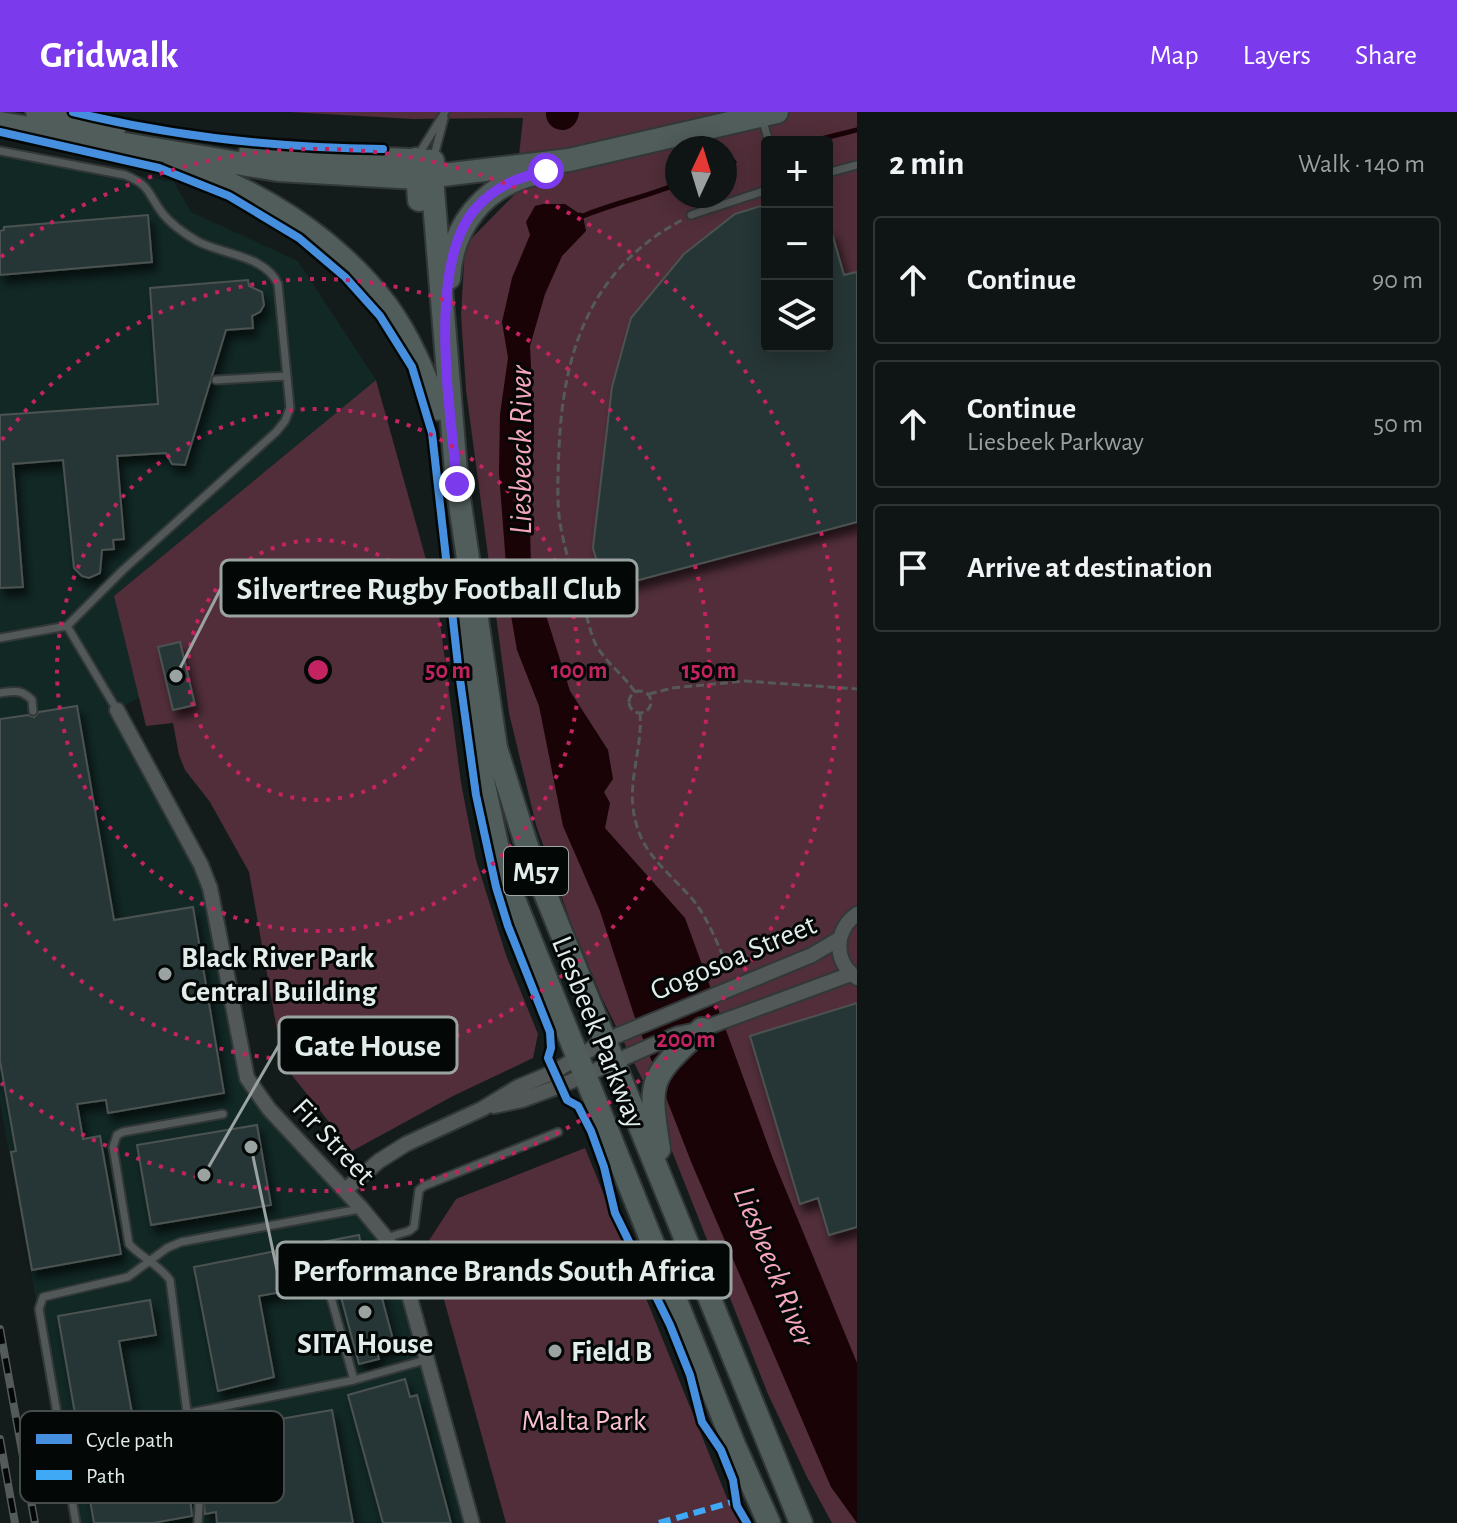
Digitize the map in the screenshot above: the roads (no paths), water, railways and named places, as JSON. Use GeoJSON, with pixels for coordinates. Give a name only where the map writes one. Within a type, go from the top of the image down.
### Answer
{"type":"FeatureCollection","features":[{"type":"Feature","properties":{"kind":"main road"},"geometry":{"type":"LineString","coordinates":[[75,137],[278,170],[424,168],[569,160],[770,114]]}},
{"type":"Feature","properties":{"kind":"main road"},"geometry":{"type":"LineString","coordinates":[[19,121],[259,154],[424,168],[628,146]]}},
{"type":"Feature","properties":{"kind":"main road"},"geometry":{"type":"LineString","coordinates":[[19,121],[198,170],[277,209],[353,267],[387,306],[411,346],[438,409]]}},
{"type":"Feature","properties":{"kind":"main road"},"geometry":{"type":"LineString","coordinates":[[445,345],[451,256],[466,221],[475,208],[500,187],[569,160]]}},
{"type":"Feature","properties":{"kind":"main road","name":"Liesbeek Parkway"},"geometry":{"type":"LineString","coordinates":[[424,168],[445,345],[457,484],[496,748],[530,856],[801,1523]]}},
{"type":"Feature","properties":{"kind":"main road","name":"Liesbeek Parkway"},"geometry":{"type":"LineString","coordinates":[[424,168],[438,409],[465,660],[487,809],[503,872],[735,1447],[769,1523]]}},
{"type":"Feature","properties":{"kind":"main road"},"geometry":{"type":"LineString","coordinates":[[665,1187],[653,1114],[656,1081],[668,1060],[702,1029]]}},
{"type":"Feature","properties":{"kind":"street","name":"Fir Street"},"geometry":{"type":"LineString","coordinates":[[117,710],[201,865],[210,888],[247,1078],[262,1102],[362,1209],[386,1238],[400,1262],[472,1523]]}},
{"type":"Feature","properties":{"kind":"street"},"geometry":{"type":"LineString","coordinates":[[854,976],[843,965],[839,939],[844,927],[857,914]]}},
{"type":"Feature","properties":{"kind":"street","name":"Gogosoa Street"},"geometry":{"type":"LineString","coordinates":[[581,1066],[604,1041],[812,955],[839,939]]}},
{"type":"Feature","properties":{"kind":"street","name":"Gogosoa Street"},"geometry":{"type":"LineString","coordinates":[[581,1066],[613,1062],[678,1034],[702,1029],[854,976]]}},
{"type":"Feature","properties":{"kind":"street"},"geometry":{"type":"LineString","coordinates":[[345,1190],[379,1161],[406,1144],[482,1109],[522,1100],[581,1066]]}},
{"type":"Feature","properties":{"kind":"lane"},"geometry":{"type":"LineString","coordinates":[[424,168],[445,112]]}},
{"type":"Feature","properties":{"kind":"lane"},"geometry":{"type":"LineString","coordinates":[[424,168],[445,112]]}},
{"type":"Feature","properties":{"kind":"lane"},"geometry":{"type":"LineString","coordinates":[[769,136],[770,114]]}},
{"type":"Feature","properties":{"kind":"lane"},"geometry":{"type":"LineString","coordinates":[[0,151],[138,180],[147,187],[174,225],[199,242],[268,269],[278,284],[290,408],[281,426],[123,570],[67,626],[0,638]]}},
{"type":"Feature","properties":{"kind":"lane"},"geometry":{"type":"LineString","coordinates":[[833,171],[857,165]]}},
{"type":"Feature","properties":{"kind":"lane"},"geometry":{"type":"LineString","coordinates":[[691,215],[761,192]]}},
{"type":"Feature","properties":{"kind":"lane"},"geometry":{"type":"LineString","coordinates":[[216,380],[287,376]]}},
{"type":"Feature","properties":{"kind":"lane"},"geometry":{"type":"LineString","coordinates":[[67,626],[117,710]]}},
{"type":"Feature","properties":{"kind":"lane"},"geometry":{"type":"LineString","coordinates":[[0,693],[24,692],[32,700],[33,711]]}},
{"type":"Feature","properties":{"kind":"lane"},"geometry":{"type":"LineString","coordinates":[[185,1411],[170,1280],[129,1244],[113,1140],[123,1132],[223,1114]]}},
{"type":"Feature","properties":{"kind":"lane"},"geometry":{"type":"LineString","coordinates":[[386,1238],[414,1227],[419,1190],[424,1186],[558,1132]]}},
{"type":"Feature","properties":{"kind":"lane"},"geometry":{"type":"LineString","coordinates":[[57,1411],[39,1303],[49,1294],[128,1277],[181,1242],[362,1209]]}},
{"type":"Feature","properties":{"kind":"lane"},"geometry":{"type":"LineString","coordinates":[[330,1294],[354,1380]]}},
{"type":"Feature","properties":{"kind":"lane"},"geometry":{"type":"LineString","coordinates":[[200,1411],[354,1380],[429,1359]]}},
{"type":"Feature","properties":{"kind":"lane"},"geometry":{"type":"LineString","coordinates":[[73,1503],[76,1523]]}},
{"type":"Feature","properties":{"kind":"water","name":"Liesbeeck River"},"geometry":{"type":"Polygon","coordinates":[[[565,204],[583,216],[586,231],[562,256],[545,294],[530,346],[534,428],[531,568],[570,691],[608,750],[613,779],[604,792],[610,803],[605,828],[685,918],[773,1159],[857,1363],[857,1523],[831,1487],[692,1164],[636,1021],[600,911],[563,826],[539,706],[517,650],[509,604],[499,473],[500,414],[508,358],[502,322],[512,278],[530,235],[526,222],[535,206],[565,204]]]}},
{"type":"Feature","properties":{"kind":"waterway"},"geometry":{"type":"LineString","coordinates":[[833,136],[857,130]]}},
{"type":"Feature","properties":{"kind":"waterway"},"geometry":{"type":"LineString","coordinates":[[580,215],[665,189]]}},
{"type":"Feature","properties":{"kind":"railway"},"geometry":{"type":"LineString","coordinates":[[0,1329],[20,1440]]}},
{"type":"Feature","properties":{"kind":"railway"},"geometry":{"type":"LineString","coordinates":[[0,1439],[15,1523]]}},
{"type":"Feature","properties":{"kind":"railway"},"geometry":{"type":"LineString","coordinates":[[31,1503],[35,1523]]}},
{"type":"Feature","properties":{"kind":"place","name":"Silvertree Rugby Football Club"},"geometry":{"type":"Point","coordinates":[176,676]}},
{"type":"Feature","properties":{"kind":"place","name":"Black River Park Central Building"},"geometry":{"type":"Point","coordinates":[165,974]}},
{"type":"Feature","properties":{"kind":"place","name":"Performance Brands South Africa"},"geometry":{"type":"Point","coordinates":[251,1147]}},
{"type":"Feature","properties":{"kind":"place","name":"Gate House"},"geometry":{"type":"Point","coordinates":[204,1175]}},
{"type":"Feature","properties":{"kind":"place","name":"SITA House"},"geometry":{"type":"Point","coordinates":[365,1312]}},
{"type":"Feature","properties":{"kind":"place","name":"Field B"},"geometry":{"type":"Point","coordinates":[555,1351]}},
{"type":"Feature","properties":{"kind":"park label","name":"Malta Park"},"geometry":{"type":"Point","coordinates":[584,1420]}}]}
